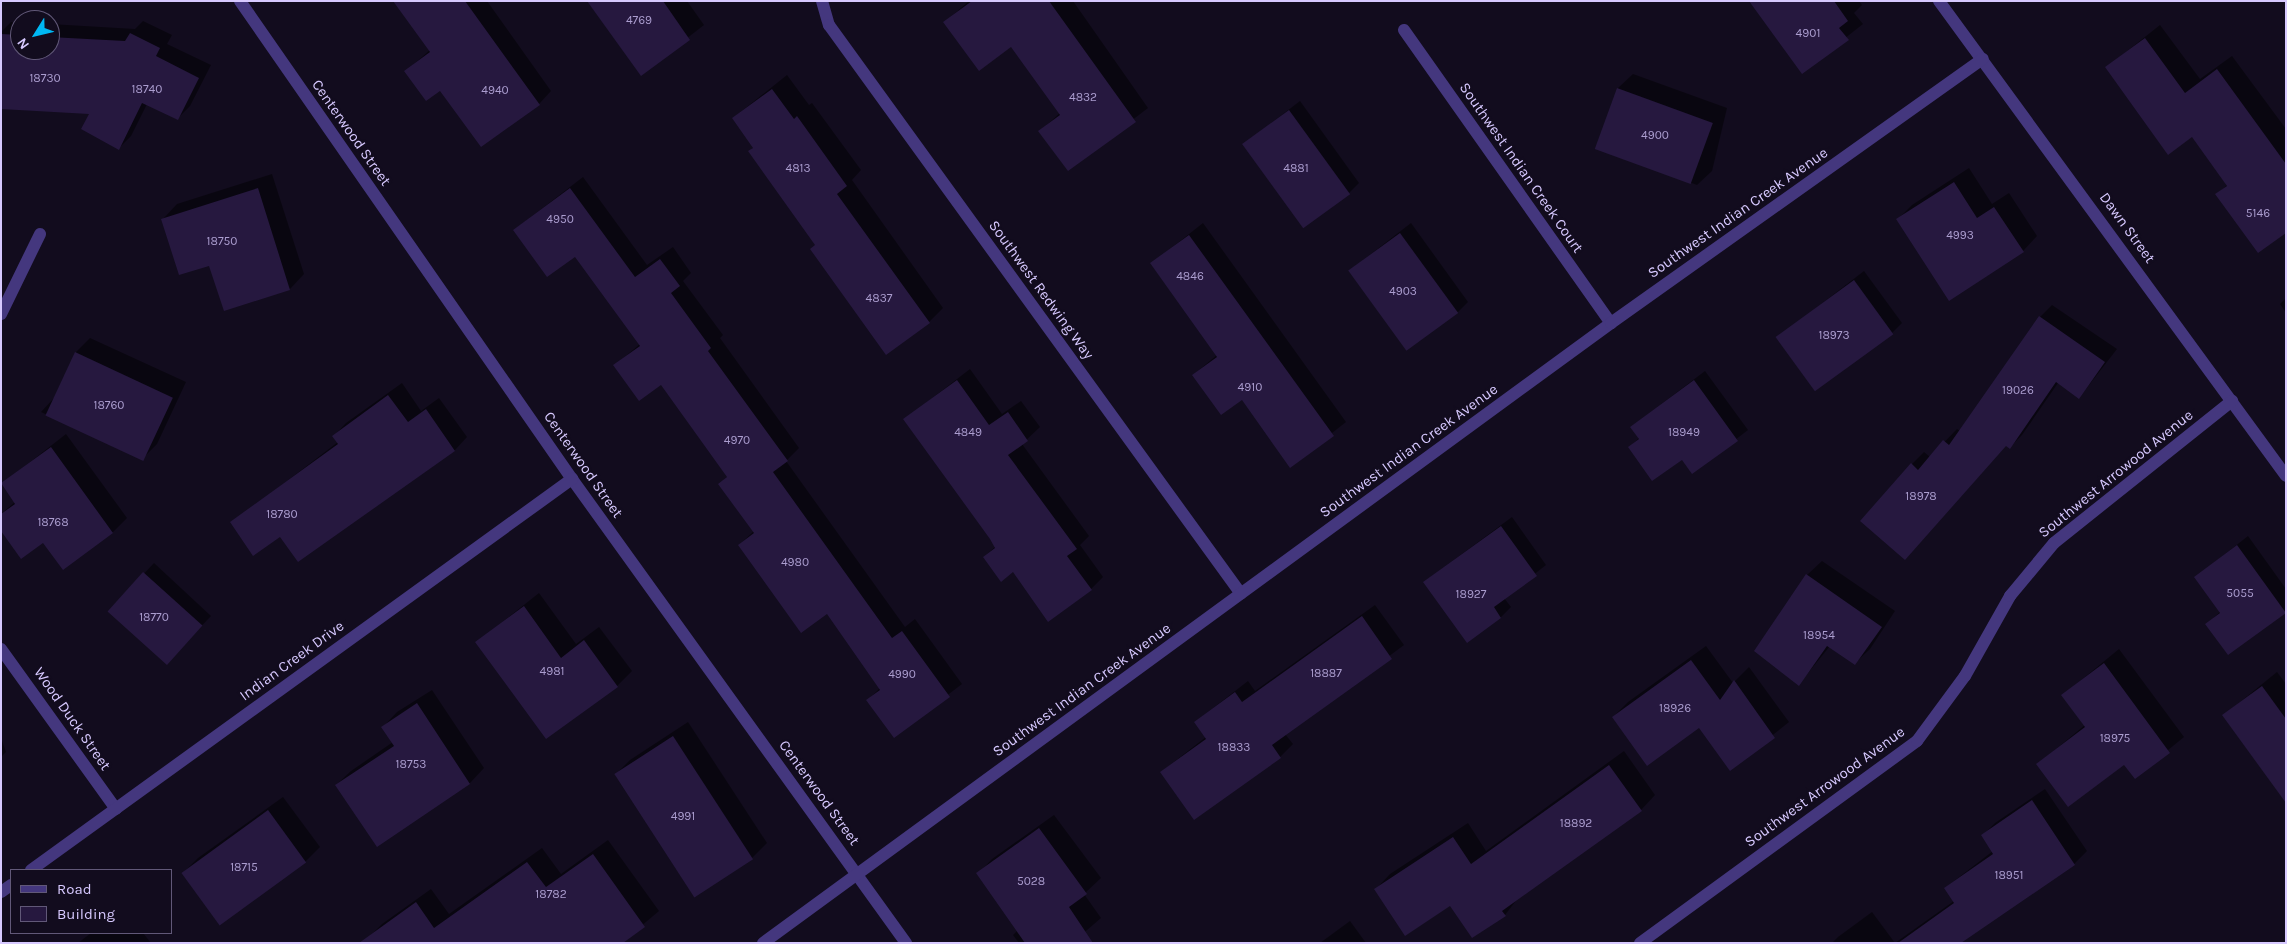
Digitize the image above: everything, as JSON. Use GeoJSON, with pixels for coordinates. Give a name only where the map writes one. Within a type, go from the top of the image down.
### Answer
{"type":"FeatureCollection","features":[{"type":"Feature","properties":{"kind":"street","name":"Centerwood Street"},"geometry":{"type":"LineString","coordinates":[[240,1],[572,479],[906,943]]}},
{"type":"Feature","properties":{"kind":"street","name":"Southwest Redwing Way"},"geometry":{"type":"LineString","coordinates":[[822,1],[829,25],[1241,594]]}},
{"type":"Feature","properties":{"kind":"street","name":"Dawn Street"},"geometry":{"type":"LineString","coordinates":[[1939,1],[1983,58],[2286,476]]}},
{"type":"Feature","properties":{"kind":"street","name":"Southwest Indian Creek Court"},"geometry":{"type":"LineString","coordinates":[[1404,30],[1611,323]]}},
{"type":"Feature","properties":{"kind":"street","name":"Southwest Indian Creek Avenue"},"geometry":{"type":"LineString","coordinates":[[763,943],[859,876],[1611,323],[1983,58]]}},
{"type":"Feature","properties":{"kind":"street"},"geometry":{"type":"LineString","coordinates":[[1,314],[40,234]]}},
{"type":"Feature","properties":{"kind":"street","name":"Southwest Arrowood Avenue"},"geometry":{"type":"LineString","coordinates":[[1640,943],[1917,741],[1965,676],[2010,596],[2054,542],[2232,401]]}},
{"type":"Feature","properties":{"kind":"street","name":"Indian Creek Drive"},"geometry":{"type":"LineString","coordinates":[[32,869],[572,479]]}},
{"type":"Feature","properties":{"kind":"street","name":"Wood Duck Street"},"geometry":{"type":"LineString","coordinates":[[1,649],[116,809]]}},
{"type":"Feature","properties":{"kind":"building"},"geometry":{"type":"Polygon","coordinates":[[[393,1],[465,1],[540,105],[481,147],[440,91],[426,101],[404,71],[430,52],[393,1]]]}},
{"type":"Feature","properties":{"kind":"building"},"geometry":{"type":"Polygon","coordinates":[[[587,1],[663,1],[690,40],[641,76],[587,1]]]}},
{"type":"Feature","properties":{"kind":"building"},"geometry":{"type":"Polygon","coordinates":[[[972,1],[1049,1],[1136,122],[1068,171],[1038,131],[1060,115],[1011,47],[979,71],[943,22],[972,1]]]}},
{"type":"Feature","properties":{"kind":"building"},"geometry":{"type":"Polygon","coordinates":[[[1749,1],[1834,1],[1848,21],[1839,28],[1849,40],[1802,74],[1749,1]]]}},
{"type":"Feature","properties":{"kind":"building"},"geometry":{"type":"Polygon","coordinates":[[[130,33],[160,48],[156,56],[199,78],[178,120],[142,103],[119,150],[81,129],[89,114],[1,109],[1,34],[10,34],[10,60],[60,60],[60,38],[125,41],[130,33]]]}},
{"type":"Feature","properties":{"kind":"building"},"geometry":{"type":"Polygon","coordinates":[[[2145,38],[2185,93],[2217,69],[2286,164],[2286,233],[2258,253],[2215,194],[2227,186],[2192,137],[2168,155],[2105,67],[2145,38]]]}},
{"type":"Feature","properties":{"kind":"building"},"geometry":{"type":"Polygon","coordinates":[[[1617,88],[1713,123],[1691,184],[1595,149],[1617,88]]]}},
{"type":"Feature","properties":{"kind":"building"},"geometry":{"type":"Polygon","coordinates":[[[772,89],[794,119],[797,116],[847,186],[837,194],[930,323],[886,355],[810,249],[815,245],[748,151],[753,148],[732,118],[772,89]]]}},
{"type":"Feature","properties":{"kind":"building"},"geometry":{"type":"Polygon","coordinates":[[[1289,110],[1350,194],[1303,228],[1242,144],[1289,110]]]}},
{"type":"Feature","properties":{"kind":"building"},"geometry":{"type":"Polygon","coordinates":[[[1954,182],[1977,218],[1994,207],[2024,252],[1949,301],[1896,219],[1954,182]]]}},
{"type":"Feature","properties":{"kind":"building"},"geometry":{"type":"Polygon","coordinates":[[[258,188],[290,290],[224,311],[209,266],[179,275],[161,219],[258,188]]]}},
{"type":"Feature","properties":{"kind":"building"},"geometry":{"type":"Polygon","coordinates":[[[570,188],[635,277],[660,259],[680,286],[671,293],[711,348],[708,351],[788,461],[773,472],[892,638],[902,631],[950,697],[894,738],[866,700],[880,690],[827,614],[801,633],[738,545],[754,533],[718,484],[727,477],[661,385],[639,401],[613,365],[640,346],[575,257],[547,277],[513,230],[570,188]]]}},
{"type":"Feature","properties":{"kind":"building"},"geometry":{"type":"Polygon","coordinates":[[[1400,233],[1458,313],[1406,351],[1348,271],[1400,233]]]}},
{"type":"Feature","properties":{"kind":"building"},"geometry":{"type":"Polygon","coordinates":[[[1189,235],[1334,436],[1290,468],[1242,400],[1221,415],[1192,375],[1217,357],[1150,263],[1189,235]]]}},
{"type":"Feature","properties":{"kind":"building"},"geometry":{"type":"Polygon","coordinates":[[[1854,280],[1893,334],[1815,391],[1776,337],[1854,280]]]}},
{"type":"Feature","properties":{"kind":"building"},"geometry":{"type":"Polygon","coordinates":[[[2039,316],[2105,362],[2079,399],[2056,382],[2010,449],[2006,446],[1905,560],[1860,521],[1911,463],[1918,470],[1943,440],[1949,445],[2039,316]]]}},
{"type":"Feature","properties":{"kind":"building"},"geometry":{"type":"Polygon","coordinates":[[[75,352],[173,398],[143,461],[45,415],[75,352]]]}},
{"type":"Feature","properties":{"kind":"building"},"geometry":{"type":"Polygon","coordinates":[[[957,380],[989,425],[1008,412],[1028,441],[1008,455],[1077,549],[1067,556],[1092,590],[1048,622],[1013,572],[1001,582],[983,557],[995,548],[990,539],[903,419],[957,380]]]}},
{"type":"Feature","properties":{"kind":"building"},"geometry":{"type":"Polygon","coordinates":[[[1694,380],[1738,441],[1692,474],[1682,460],[1652,481],[1628,447],[1639,439],[1630,427],[1694,380]]]}},
{"type":"Feature","properties":{"kind":"building"},"geometry":{"type":"Polygon","coordinates":[[[388,395],[408,422],[426,409],[455,451],[298,562],[280,537],[253,556],[230,522],[338,444],[332,436],[388,395]]]}},
{"type":"Feature","properties":{"kind":"building"},"geometry":{"type":"Polygon","coordinates":[[[51,447],[113,533],[63,570],[43,543],[21,559],[1,531],[1,514],[15,504],[1,483],[51,447]]]}},
{"type":"Feature","properties":{"kind":"building"},"geometry":{"type":"Polygon","coordinates":[[[1501,526],[1537,576],[1494,607],[1501,618],[1467,643],[1423,582],[1501,526]]]}},
{"type":"Feature","properties":{"kind":"building"},"geometry":{"type":"Polygon","coordinates":[[[2237,545],[2286,613],[2228,655],[2205,624],[2220,613],[2194,577],[2237,545]]]}},
{"type":"Feature","properties":{"kind":"building"},"geometry":{"type":"Polygon","coordinates":[[[143,572],[202,626],[167,665],[108,611],[143,572]]]}},
{"type":"Feature","properties":{"kind":"building"},"geometry":{"type":"Polygon","coordinates":[[[1806,574],[1882,627],[1855,665],[1827,646],[1799,686],[1754,651],[1806,574]]]}},
{"type":"Feature","properties":{"kind":"building"},"geometry":{"type":"Polygon","coordinates":[[[524,606],[561,658],[584,640],[618,687],[546,739],[475,642],[524,606]]]}},
{"type":"Feature","properties":{"kind":"building"},"geometry":{"type":"Polygon","coordinates":[[[1362,616],[1392,659],[1272,745],[1281,758],[1194,820],[1160,772],[1206,739],[1194,722],[1235,692],[1242,702],[1362,616]]]}},
{"type":"Feature","properties":{"kind":"building"},"geometry":{"type":"Polygon","coordinates":[[[1691,660],[1720,700],[1734,680],[1775,738],[1730,771],[1699,728],[1647,766],[1612,717],[1691,660]]]}},
{"type":"Feature","properties":{"kind":"building"},"geometry":{"type":"Polygon","coordinates":[[[2104,663],[2170,753],[2135,779],[2124,765],[2068,807],[2036,764],[2085,727],[2061,695],[2104,663]]]}},
{"type":"Feature","properties":{"kind":"building"},"geometry":{"type":"Polygon","coordinates":[[[2262,686],[2286,719],[2286,803],[2222,715],[2262,686]]]}},
{"type":"Feature","properties":{"kind":"building"},"geometry":{"type":"Polygon","coordinates":[[[417,703],[470,784],[377,847],[335,785],[394,746],[381,727],[417,703]]]}},
{"type":"Feature","properties":{"kind":"building"},"geometry":{"type":"Polygon","coordinates":[[[673,736],[753,859],[694,897],[614,774],[673,736]]]}},
{"type":"Feature","properties":{"kind":"building"},"geometry":{"type":"Polygon","coordinates":[[[1609,765],[1642,811],[1502,911],[1506,916],[1472,938],[1450,906],[1405,936],[1374,889],[1453,837],[1471,864],[1609,765]]]}},
{"type":"Feature","properties":{"kind":"building"},"geometry":{"type":"Polygon","coordinates":[[[2032,800],[2075,865],[1961,943],[1898,943],[1954,903],[1944,888],[1993,854],[1981,835],[2032,800]]]}},
{"type":"Feature","properties":{"kind":"building"},"geometry":{"type":"Polygon","coordinates":[[[268,810],[306,863],[220,925],[181,873],[268,810]]]}},
{"type":"Feature","properties":{"kind":"building"},"geometry":{"type":"Polygon","coordinates":[[[1039,828],[1087,894],[1069,907],[1093,943],[1025,943],[976,873],[1039,828]]]}},
{"type":"Feature","properties":{"kind":"building"},"geometry":{"type":"Polygon","coordinates":[[[593,854],[645,927],[623,943],[359,943],[416,902],[434,928],[527,862],[546,887],[593,854]]]}}]}
